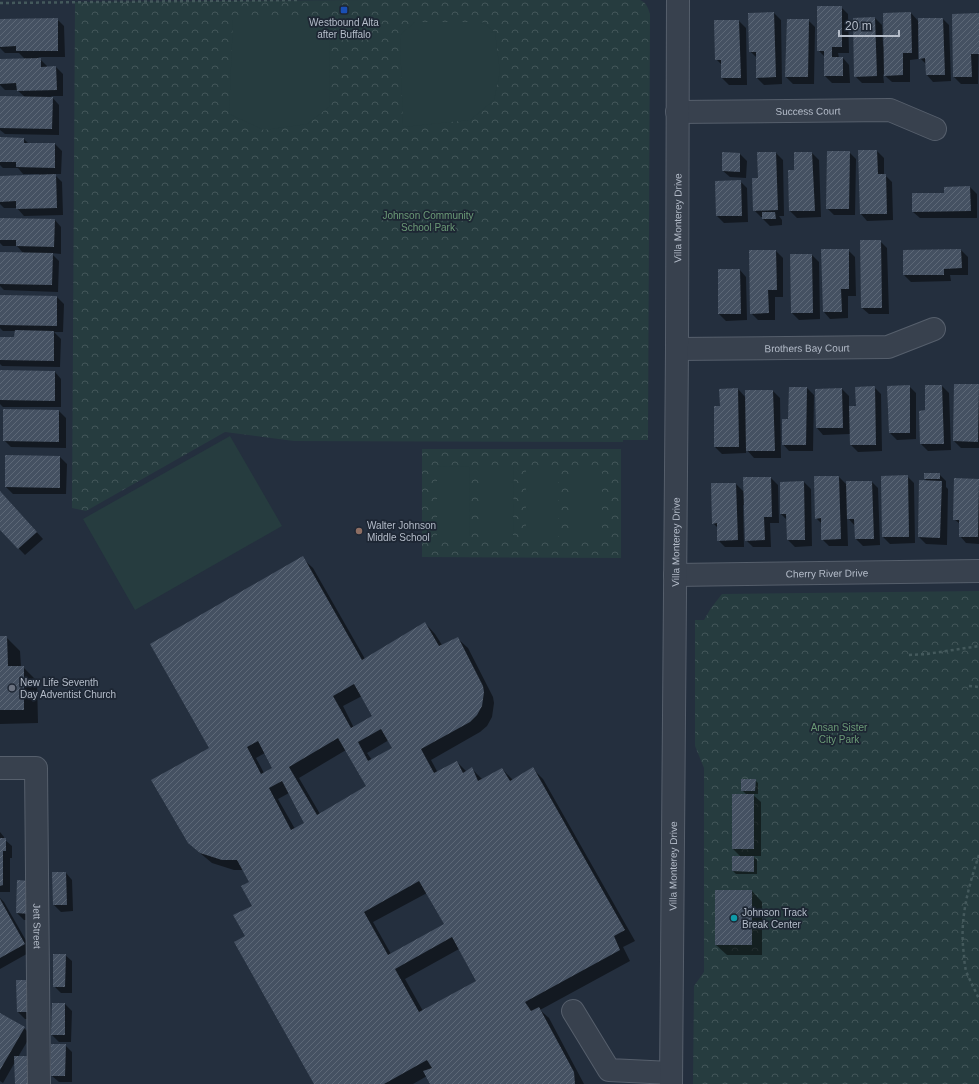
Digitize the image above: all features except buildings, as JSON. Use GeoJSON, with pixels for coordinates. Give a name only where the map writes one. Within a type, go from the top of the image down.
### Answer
{"type":"FeatureCollection","features":[{"type":"Feature","properties":{"kind":"street","name":"Villa Monterey Drive"},"geometry":{"type":"LineString","coordinates":[[671,1079],[677,349],[678,0]]}},
{"type":"Feature","properties":{"kind":"street","name":"Success Court"},"geometry":{"type":"LineString","coordinates":[[677,112],[890,110],[935,129]]}},
{"type":"Feature","properties":{"kind":"street","name":"Brothers Bay Court"},"geometry":{"type":"LineString","coordinates":[[677,349],[888,347],[934,329]]}},
{"type":"Feature","properties":{"kind":"street","name":"Cherry River Drive"},"geometry":{"type":"LineString","coordinates":[[675,574],[979,571]]}},
{"type":"Feature","properties":{"kind":"street","name":"Jett Street"},"geometry":{"type":"LineString","coordinates":[[0,768],[36,768],[39,1084]]}},
{"type":"Feature","properties":{"kind":"street"},"geometry":{"type":"LineString","coordinates":[[573,1011],[608,1070],[671,1079]]}},
{"type":"Feature","properties":{"kind":"path"},"geometry":{"type":"LineString","coordinates":[[0,4],[300,0]]}},
{"type":"Feature","properties":{"kind":"path"},"geometry":{"type":"LineString","coordinates":[[910,655],[944,652],[979,646]]}},
{"type":"Feature","properties":{"kind":"path"},"geometry":{"type":"LineString","coordinates":[[969,686],[979,687]]}},
{"type":"Feature","properties":{"kind":"path"},"geometry":{"type":"LineString","coordinates":[[979,855],[971,878],[965,904],[963,948],[966,970],[979,999]]}},
{"type":"Feature","properties":{"kind":"green space","name":"Johnson Community School Park"},"geometry":{"type":"Polygon","coordinates":[[[640,0],[647,6],[650,14],[648,440],[623,440],[623,442],[294,441],[225,432],[86,511],[72,508],[75,2],[640,0]]]}},
{"type":"Feature","properties":{"kind":"green space"},"geometry":{"type":"Polygon","coordinates":[[[233,20],[315,20],[330,35],[329,107],[307,124],[264,130],[229,114],[233,20]]]}},
{"type":"Feature","properties":{"kind":"green space"},"geometry":{"type":"Polygon","coordinates":[[[415,22],[482,22],[495,32],[500,72],[494,100],[470,120],[403,127],[400,35],[415,22]]]}},
{"type":"Feature","properties":{"kind":"green space"},"geometry":{"type":"Polygon","coordinates":[[[230,436],[282,526],[135,610],[83,519],[230,436]]]}},
{"type":"Feature","properties":{"kind":"green space"},"geometry":{"type":"Polygon","coordinates":[[[422,449],[621,449],[621,558],[422,557],[422,449]]]}},
{"type":"Feature","properties":{"kind":"green space"},"geometry":{"type":"Polygon","coordinates":[[[437,466],[470,467],[469,537],[437,537],[437,466]]]}},
{"type":"Feature","properties":{"kind":"green space"},"geometry":{"type":"Polygon","coordinates":[[[481,466],[514,466],[513,537],[481,537],[481,466]]]}},
{"type":"Feature","properties":{"kind":"green space"},"geometry":{"type":"Polygon","coordinates":[[[526,467],[558,467],[558,537],[526,537],[526,467]]]}},
{"type":"Feature","properties":{"kind":"green space"},"geometry":{"type":"Polygon","coordinates":[[[570,467],[602,467],[602,537],[570,537],[570,467]]]}},
{"type":"Feature","properties":{"kind":"green space","name":"Ansan Sister City Park"},"geometry":{"type":"Polygon","coordinates":[[[979,591],[979,1084],[693,1084],[694,986],[704,972],[704,768],[695,746],[695,620],[704,620],[722,594],[979,591]]]}},
{"type":"Feature","properties":{"kind":"place","name":"Westbound Alta after Buffalo"},"geometry":{"type":"Point","coordinates":[344,10]}},
{"type":"Feature","properties":{"kind":"place","name":"Walter Johnson Middle School"},"geometry":{"type":"Point","coordinates":[359,531]}},
{"type":"Feature","properties":{"kind":"place","name":"New Life Seventh Day Adventist Church"},"geometry":{"type":"Point","coordinates":[12,688]}},
{"type":"Feature","properties":{"kind":"place","name":"Johnson Track Break Center"},"geometry":{"type":"Point","coordinates":[734,918]}}]}
